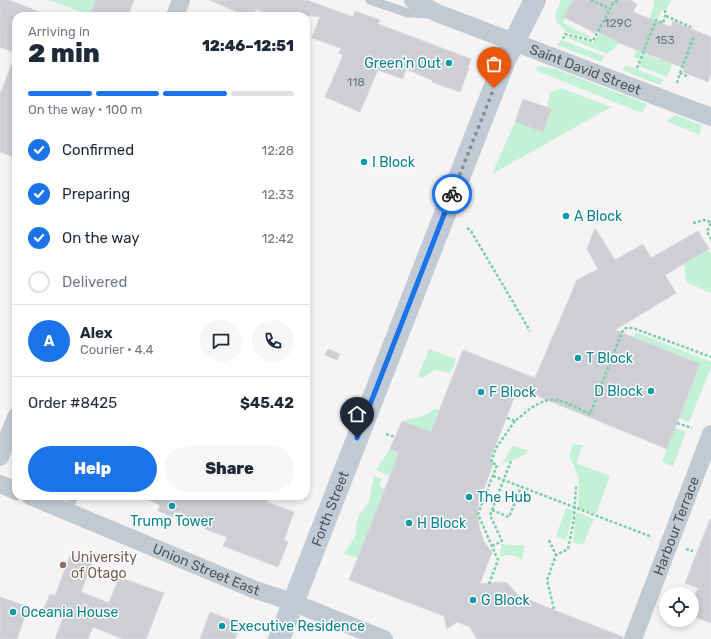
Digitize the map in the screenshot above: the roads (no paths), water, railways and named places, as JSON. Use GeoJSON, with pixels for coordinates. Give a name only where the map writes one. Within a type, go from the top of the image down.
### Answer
{"type":"FeatureCollection","features":[{"type":"Feature","properties":{"kind":"street"},"geometry":{"type":"LineString","coordinates":[[176,12],[181,0]]}},
{"type":"Feature","properties":{"kind":"street","name":"Saint David Street"},"geometry":{"type":"LineString","coordinates":[[413,0],[437,14],[711,118]]}},
{"type":"Feature","properties":{"kind":"street","name":"Forth Street"},"geometry":{"type":"LineString","coordinates":[[279,639],[292,602],[499,75],[534,0]]}},
{"type":"Feature","properties":{"kind":"street"},"geometry":{"type":"LineString","coordinates":[[0,457],[12,427]]}},
{"type":"Feature","properties":{"kind":"street","name":"Harbour Terrace"},"geometry":{"type":"LineString","coordinates":[[633,639],[711,434]]}},
{"type":"Feature","properties":{"kind":"street"},"geometry":{"type":"LineString","coordinates":[[0,484],[12,489]]}},
{"type":"Feature","properties":{"kind":"street","name":"Union Street East"},"geometry":{"type":"LineString","coordinates":[[50,500],[71,504],[253,589],[292,602],[384,639]]}},
{"type":"Feature","properties":{"kind":"lane","name":"Saint David Street"},"geometry":{"type":"LineString","coordinates":[[370,0],[408,13],[437,14]]}},
{"type":"Feature","properties":{"kind":"place","name":"Green'n Out"},"geometry":{"type":"Point","coordinates":[449,63]}},
{"type":"Feature","properties":{"kind":"place","name":"I Block"},"geometry":{"type":"Point","coordinates":[364,162]}},
{"type":"Feature","properties":{"kind":"place","name":"A Block"},"geometry":{"type":"Point","coordinates":[566,216]}},
{"type":"Feature","properties":{"kind":"place","name":"T Block"},"geometry":{"type":"Point","coordinates":[578,358]}},
{"type":"Feature","properties":{"kind":"place","name":"D Block"},"geometry":{"type":"Point","coordinates":[651,391]}},
{"type":"Feature","properties":{"kind":"place","name":"F Block"},"geometry":{"type":"Point","coordinates":[481,392]}},
{"type":"Feature","properties":{"kind":"place","name":"The Hub"},"geometry":{"type":"Point","coordinates":[469,497]}},
{"type":"Feature","properties":{"kind":"place","name":"Trump Tower"},"geometry":{"type":"Point","coordinates":[172,506]}},
{"type":"Feature","properties":{"kind":"place","name":"H Block"},"geometry":{"type":"Point","coordinates":[409,523]}},
{"type":"Feature","properties":{"kind":"place","name":"University of Otago"},"geometry":{"type":"Point","coordinates":[63,565]}},
{"type":"Feature","properties":{"kind":"place","name":"G Block"},"geometry":{"type":"Point","coordinates":[473,600]}},
{"type":"Feature","properties":{"kind":"place","name":"Oceania House"},"geometry":{"type":"Point","coordinates":[13,612]}},
{"type":"Feature","properties":{"kind":"place","name":"Executive Residence"},"geometry":{"type":"Point","coordinates":[222,626]}}]}
